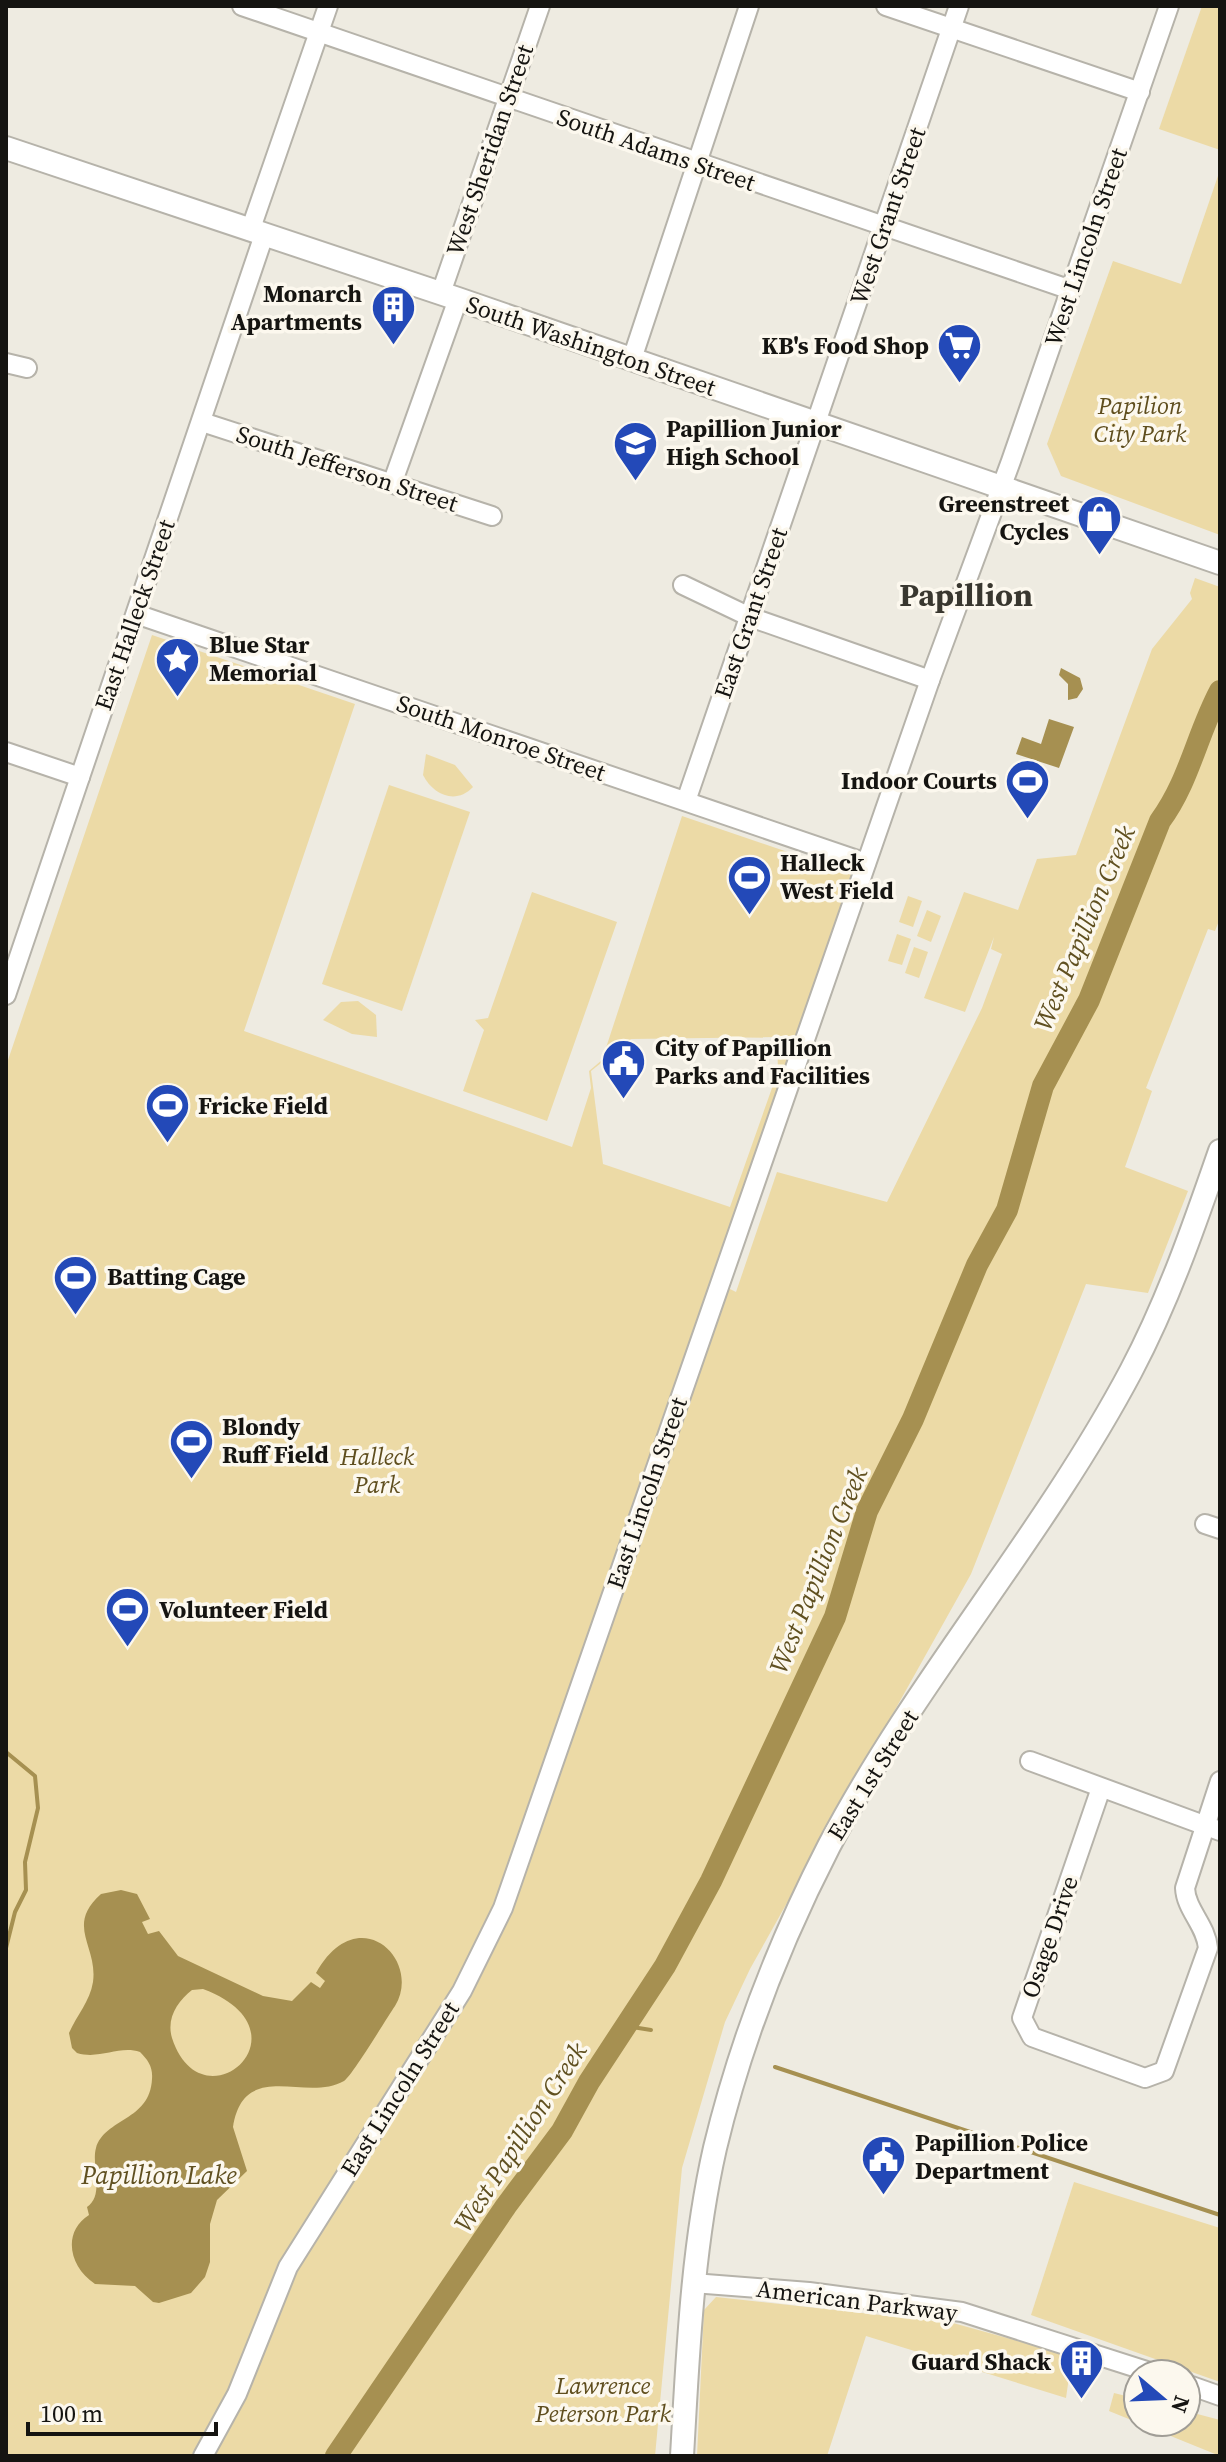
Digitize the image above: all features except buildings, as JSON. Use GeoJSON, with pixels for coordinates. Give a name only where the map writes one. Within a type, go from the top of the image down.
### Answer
{"type":"FeatureCollection","features":[{"type":"Feature","properties":{"kind":"main road","name":"South Washington Street"},"geometry":{"type":"LineString","coordinates":[[6,148],[449,296],[1220,563]]}},
{"type":"Feature","properties":{"kind":"main road","name":"East 1st Street"},"geometry":{"type":"LineString","coordinates":[[682,2456],[693,2283],[714,2152],[760,2002],[793,1921],[852,1806],[1093,1437],[1130,1373],[1185,1252],[1220,1151]]}},
{"type":"Feature","properties":{"kind":"street","name":"South Adams Street"},"geometry":{"type":"LineString","coordinates":[[242,6],[884,229],[1071,290]]}},
{"type":"Feature","properties":{"kind":"street","name":"East Halleck Street"},"geometry":{"type":"LineString","coordinates":[[6,995],[202,422],[328,6]]}},
{"type":"Feature","properties":{"kind":"street","name":"West Sheridan Street"},"geometry":{"type":"LineString","coordinates":[[392,484],[508,98],[540,6]]}},
{"type":"Feature","properties":{"kind":"street"},"geometry":{"type":"LineString","coordinates":[[632,359],[749,6]]}},
{"type":"Feature","properties":{"kind":"street"},"geometry":{"type":"LineString","coordinates":[[886,6],[1140,92]]}},
{"type":"Feature","properties":{"kind":"street","name":"West Grant Street"},"geometry":{"type":"LineString","coordinates":[[816,425],[959,6]]}},
{"type":"Feature","properties":{"kind":"street","name":"West Lincoln Street"},"geometry":{"type":"LineString","coordinates":[[1001,488],[1169,6]]}},
{"type":"Feature","properties":{"kind":"street"},"geometry":{"type":"LineString","coordinates":[[6,363],[27,368]]}},
{"type":"Feature","properties":{"kind":"street","name":"South Jefferson Street"},"geometry":{"type":"LineString","coordinates":[[202,422],[492,516]]}},
{"type":"Feature","properties":{"kind":"street","name":"East Grant Street"},"geometry":{"type":"LineString","coordinates":[[686,801],[816,425]]}},
{"type":"Feature","properties":{"kind":"street","name":"East Lincoln Street"},"geometry":{"type":"LineString","coordinates":[[203,2456],[237,2394],[288,2267],[462,1991],[493,1932],[930,680],[1001,488]]}},
{"type":"Feature","properties":{"kind":"street"},"geometry":{"type":"LineString","coordinates":[[683,585],[750,617],[930,680]]}},
{"type":"Feature","properties":{"kind":"street","name":"South Monroe Street"},"geometry":{"type":"LineString","coordinates":[[136,614],[866,863]]}},
{"type":"Feature","properties":{"kind":"street"},"geometry":{"type":"LineString","coordinates":[[6,752],[80,777]]}},
{"type":"Feature","properties":{"kind":"street"},"geometry":{"type":"LineString","coordinates":[[1030,1761],[1212,1828],[1220,1781]]}},
{"type":"Feature","properties":{"kind":"street","name":"Osage Drive"},"geometry":{"type":"LineString","coordinates":[[1101,1788],[1022,2018],[1032,2037],[1145,2078],[1164,2071],[1208,1948],[1207,1935],[1186,1898],[1186,1885],[1212,1828]]}},
{"type":"Feature","properties":{"kind":"street","name":"American Parkway"},"geometry":{"type":"LineString","coordinates":[[693,2283],[804,2292],[962,2312],[1122,2363]]}},
{"type":"Feature","properties":{"kind":"green space"},"geometry":{"type":"Polygon","coordinates":[[[1202,6],[1220,6],[1220,150],[1159,129],[1202,6]]]}},
{"type":"Feature","properties":{"kind":"green space","name":"Papilion City Park"},"geometry":{"type":"Polygon","coordinates":[[[1220,170],[1220,535],[1061,476],[1047,444],[1113,261],[1181,284],[1220,170]]]}},
{"type":"Feature","properties":{"kind":"green space","name":"Halleck Park"},"geometry":{"type":"Polygon","coordinates":[[[1195,578],[1220,587],[1220,918],[1215,931],[1208,929],[1146,1088],[1152,1091],[1125,1167],[1188,1191],[1148,1293],[1086,1284],[971,1574],[750,1969],[725,2022],[682,2168],[655,2456],[6,2456],[6,1066],[152,635],[355,704],[244,1031],[572,1147],[591,1088],[589,1071],[602,1060],[682,816],[870,880],[728,1288],[736,1292],[777,1172],[887,1202],[982,1008],[1002,954],[991,949],[994,937],[965,1012],[924,998],[964,892],[1018,910],[1037,859],[1076,855],[1152,649],[1192,599],[1190,593],[1195,578]],[[777,1037],[631,1039],[591,1071],[603,1164],[730,1207],[778,1071],[777,1037]]]}},
{"type":"Feature","properties":{"kind":"green space"},"geometry":{"type":"Polygon","coordinates":[[[426,754],[455,765],[473,787],[459,796],[445,795],[433,788],[423,775],[426,754]]]}},
{"type":"Feature","properties":{"kind":"green space"},"geometry":{"type":"Polygon","coordinates":[[[389,785],[470,812],[402,1011],[322,984],[389,785]]]}},
{"type":"Feature","properties":{"kind":"green space"},"geometry":{"type":"Polygon","coordinates":[[[532,892],[617,922],[547,1121],[463,1091],[484,1030],[475,1020],[488,1018],[532,892]]]}},
{"type":"Feature","properties":{"kind":"green space"},"geometry":{"type":"Polygon","coordinates":[[[908,896],[922,901],[913,927],[899,922],[908,896]]]}},
{"type":"Feature","properties":{"kind":"green space"},"geometry":{"type":"Polygon","coordinates":[[[927,910],[941,916],[931,942],[917,936],[927,910]]]}},
{"type":"Feature","properties":{"kind":"green space"},"geometry":{"type":"Polygon","coordinates":[[[897,934],[911,939],[902,965],[888,961],[897,934]]]}},
{"type":"Feature","properties":{"kind":"green space"},"geometry":{"type":"Polygon","coordinates":[[[914,947],[928,952],[919,978],[905,973],[914,947]]]}},
{"type":"Feature","properties":{"kind":"green space"},"geometry":{"type":"Polygon","coordinates":[[[358,1001],[376,1015],[377,1037],[352,1034],[323,1020],[341,1002],[358,1001]]]}},
{"type":"Feature","properties":{"kind":"green space"},"geometry":{"type":"Polygon","coordinates":[[[1074,2182],[1220,2228],[1220,2382],[1202,2376],[1202,2358],[1152,2358],[1031,2315],[1074,2182]]]}},
{"type":"Feature","properties":{"kind":"green space"},"geometry":{"type":"Polygon","coordinates":[[[716,2297],[953,2323],[1072,2356],[1066,2398],[866,2336],[827,2456],[697,2456],[704,2310],[716,2297]]]}},
{"type":"Feature","properties":{"kind":"green space"},"geometry":{"type":"Polygon","coordinates":[[[1114,2393],[1122,2395],[1122,2416],[1109,2411],[1114,2393]]]}},
{"type":"Feature","properties":{"kind":"green space"},"geometry":{"type":"Polygon","coordinates":[[[1202,2415],[1220,2420],[1220,2456],[1176,2438],[1202,2438],[1202,2415]]]}},
{"type":"Feature","properties":{"kind":"water"},"geometry":{"type":"Polygon","coordinates":[[[1061,668],[1080,678],[1083,689],[1077,698],[1068,700],[1068,684],[1059,675],[1061,668]]]}},
{"type":"Feature","properties":{"kind":"water"},"geometry":{"type":"Polygon","coordinates":[[[1049,719],[1074,727],[1059,768],[1016,754],[1022,737],[1041,744],[1049,719]]]}},
{"type":"Feature","properties":{"kind":"water","name":"Papillion Lake"},"geometry":{"type":"Polygon","coordinates":[[[121,1890],[137,1894],[150,1919],[142,1922],[148,1934],[159,1931],[178,1956],[263,1996],[292,2001],[311,1982],[320,1988],[325,1981],[316,1973],[333,1951],[350,1940],[367,1938],[382,1944],[393,1956],[400,1971],[401,1988],[395,2006],[344,2081],[312,2088],[263,2088],[250,2094],[239,2106],[233,2127],[247,2171],[217,2200],[210,2224],[210,2262],[205,2277],[191,2293],[159,2303],[153,2302],[135,2286],[95,2284],[79,2268],[72,2250],[75,2231],[89,2215],[87,2207],[95,2195],[96,2148],[108,2130],[144,2103],[152,2079],[149,2064],[140,2052],[125,2050],[85,2055],[72,2048],[69,2033],[93,1982],[85,1936],[85,1916],[101,1894],[121,1890]],[[203,1989],[192,1990],[182,1999],[174,2011],[171,2031],[187,2064],[205,2075],[225,2074],[241,2064],[250,2047],[250,2027],[235,2007],[203,1989]]]}},
{"type":"Feature","properties":{"kind":"waterway","name":"West Papillion Creek"},"geometry":{"type":"LineString","coordinates":[[336,2456],[506,2206],[562,2131],[589,2082],[665,1966],[711,1881],[835,1617],[867,1511],[913,1419],[977,1265],[1007,1210],[1043,1086],[1089,1000],[1160,821],[1186,774],[1220,691]]}},
{"type":"Feature","properties":{"kind":"waterway"},"geometry":{"type":"LineString","coordinates":[[6,1752],[35,1776],[38,1808],[25,1862],[26,1890],[15,1912],[6,1948]]}},
{"type":"Feature","properties":{"kind":"waterway"},"geometry":{"type":"LineString","coordinates":[[626,2026],[651,2030]]}},
{"type":"Feature","properties":{"kind":"waterway"},"geometry":{"type":"LineString","coordinates":[[775,2067],[1220,2215]]}},
{"type":"Feature","properties":{"kind":"place","name":"Monarch Apartments"},"geometry":{"type":"Point","coordinates":[393,347]}},
{"type":"Feature","properties":{"kind":"place","name":"KB's Food Shop"},"geometry":{"type":"Point","coordinates":[960,385]}},
{"type":"Feature","properties":{"kind":"place","name":"Papillion Junior High School"},"geometry":{"type":"Point","coordinates":[635,482]}},
{"type":"Feature","properties":{"kind":"place","name":"Greenstreet Cycles"},"geometry":{"type":"Point","coordinates":[1100,557]}},
{"type":"Feature","properties":{"kind":"place","name":"Blue Star Memorial"},"geometry":{"type":"Point","coordinates":[178,698]}},
{"type":"Feature","properties":{"kind":"place","name":"Indoor Courts"},"geometry":{"type":"Point","coordinates":[1028,820]}},
{"type":"Feature","properties":{"kind":"place","name":"Halleck West Field"},"geometry":{"type":"Point","coordinates":[749,916]}},
{"type":"Feature","properties":{"kind":"place","name":"City of Papillion Parks and Facilities"},"geometry":{"type":"Point","coordinates":[624,1101]}},
{"type":"Feature","properties":{"kind":"place","name":"Fricke Field"},"geometry":{"type":"Point","coordinates":[167,1145]}},
{"type":"Feature","properties":{"kind":"place","name":"Batting Cage"},"geometry":{"type":"Point","coordinates":[76,1316]}},
{"type":"Feature","properties":{"kind":"place","name":"Blondy Ruff Field"},"geometry":{"type":"Point","coordinates":[191,1480]}},
{"type":"Feature","properties":{"kind":"place","name":"Volunteer Field"},"geometry":{"type":"Point","coordinates":[128,1649]}},
{"type":"Feature","properties":{"kind":"place","name":"Papillion Police Department"},"geometry":{"type":"Point","coordinates":[884,2196]}},
{"type":"Feature","properties":{"kind":"place","name":"Guard Shack"},"geometry":{"type":"Point","coordinates":[1082,2401]}},
{"type":"Feature","properties":{"kind":"district","name":"Papillion"},"geometry":{"type":"Point","coordinates":[966,595]}},
{"type":"Feature","properties":{"kind":"park label","name":"Lawrence Peterson Park"},"geometry":{"type":"Point","coordinates":[603,2400]}}]}
